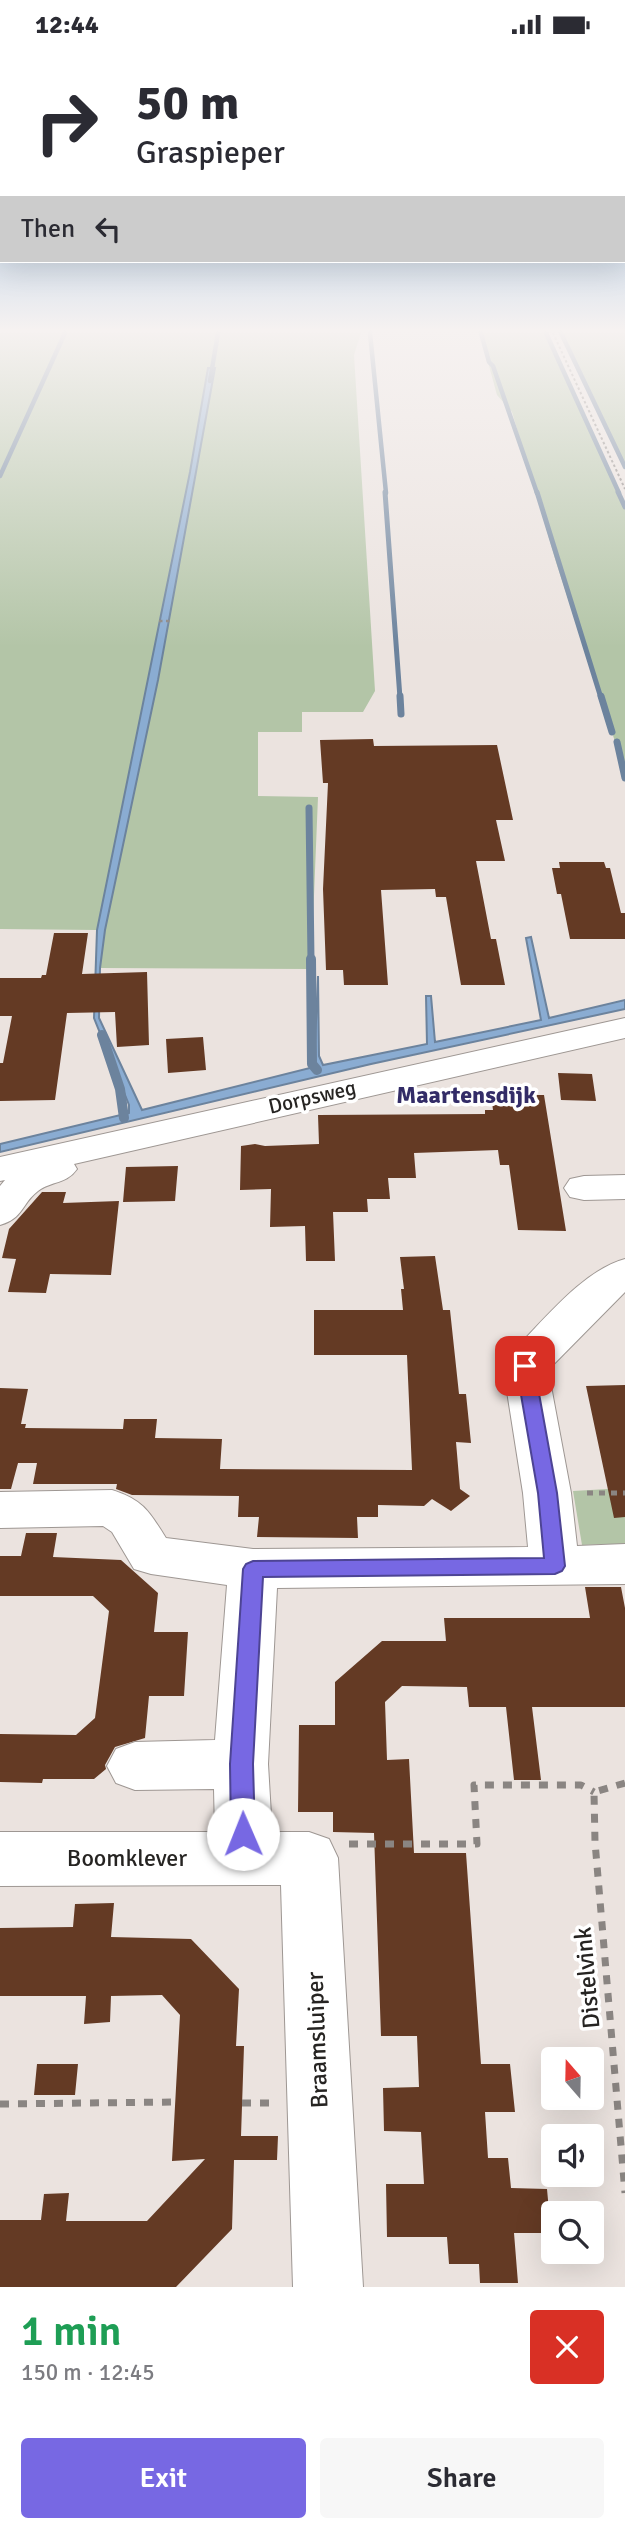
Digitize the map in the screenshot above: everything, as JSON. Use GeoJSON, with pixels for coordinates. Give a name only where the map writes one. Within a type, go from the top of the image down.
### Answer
{"type":"FeatureCollection","features":[{"type":"Feature","properties":{"kind":"street","name":"Dorpsweg"},"geometry":{"type":"LineString","coordinates":[[0,1169],[376,1082],[625,1028]]}},
{"type":"Feature","properties":{"kind":"street"},"geometry":{"type":"LineString","coordinates":[[0,1212],[24,1182],[76,1162],[73,1153]]}},
{"type":"Feature","properties":{"kind":"street"},"geometry":{"type":"LineString","coordinates":[[584,1188],[625,1187]]}},
{"type":"Feature","properties":{"kind":"street"},"geometry":{"type":"LineString","coordinates":[[555,1566],[547,1493],[525,1366],[603,1287],[625,1273]]}},
{"type":"Feature","properties":{"kind":"street"},"geometry":{"type":"LineString","coordinates":[[0,1510],[112,1508],[129,1519],[151,1555],[253,1569],[625,1564]]}},
{"type":"Feature","properties":{"kind":"street"},"geometry":{"type":"LineString","coordinates":[[253,1569],[242,1764],[244,1857],[309,1858]]}},
{"type":"Feature","properties":{"kind":"street"},"geometry":{"type":"LineString","coordinates":[[135,1766],[242,1764]]}},
{"type":"Feature","properties":{"kind":"street","name":"Boomklever"},"geometry":{"type":"LineString","coordinates":[[0,1859],[244,1857]]}},
{"type":"Feature","properties":{"kind":"street","name":"Braamsluiper"},"geometry":{"type":"LineString","coordinates":[[309,1858],[328,2287]]}},
{"type":"Feature","properties":{"kind":"path"},"geometry":{"type":"LineString","coordinates":[[602,437],[625,489]]}},
{"type":"Feature","properties":{"kind":"path"},"geometry":{"type":"LineString","coordinates":[[159,621],[170,621]]}},
{"type":"Feature","properties":{"kind":"path"},"geometry":{"type":"LineString","coordinates":[[309,1858],[342,1843],[477,1844],[474,1785],[581,1784],[594,1792],[625,1783]]}},
{"type":"Feature","properties":{"kind":"path","name":"Distelvink"},"geometry":{"type":"LineString","coordinates":[[594,1792],[595,1842],[625,2193]]}},
{"type":"Feature","properties":{"kind":"path"},"geometry":{"type":"LineString","coordinates":[[0,2104],[175,2102]]}},
{"type":"Feature","properties":{"kind":"green space"},"geometry":{"type":"Polygon","coordinates":[[[0,437],[196,437],[97,930],[0,929],[0,437]]]}},
{"type":"Feature","properties":{"kind":"green space"},"geometry":{"type":"Polygon","coordinates":[[[202,437],[359,437],[375,691],[363,712],[302,712],[302,732],[258,732],[258,796],[318,797],[311,969],[100,968],[105,930],[158,680],[202,437]]]}},
{"type":"Feature","properties":{"kind":"green space"},"geometry":{"type":"Polygon","coordinates":[[[519,437],[593,437],[625,509],[625,772],[556,562],[519,437]]]}},
{"type":"Feature","properties":{"kind":"green space"},"geometry":{"type":"Polygon","coordinates":[[[611,437],[625,437],[625,467],[611,437]]]}},
{"type":"Feature","properties":{"kind":"green space"},"geometry":{"type":"Polygon","coordinates":[[[625,1488],[625,1573],[620,1572],[611,1544],[582,1545],[573,1491],[625,1488]]]}},
{"type":"Feature","properties":{"kind":"water"},"geometry":{"type":"Polygon","coordinates":[[[196,437],[202,437],[158,680],[105,930],[100,968],[99,1018],[142,1110],[314,1067],[318,976],[319,1056],[323,1065],[427,1044],[426,996],[431,996],[435,1042],[541,1020],[526,938],[531,937],[549,1018],[625,1000],[625,1009],[371,1064],[0,1152],[0,1144],[129,1113],[129,1105],[94,1018],[97,930],[196,437]]]}},
{"type":"Feature","properties":{"kind":"building"},"geometry":{"type":"Polygon","coordinates":[[[373,739],[374,746],[497,745],[513,820],[496,820],[505,861],[476,861],[491,939],[496,939],[505,985],[461,985],[446,897],[436,897],[435,889],[381,890],[388,985],[344,985],[343,970],[326,970],[323,889],[328,783],[323,783],[320,740],[373,739]]]}},
{"type":"Feature","properties":{"kind":"building"},"geometry":{"type":"Polygon","coordinates":[[[559,862],[604,862],[606,868],[610,868],[621,913],[625,913],[625,939],[570,939],[561,894],[557,894],[552,868],[560,868],[559,862]]]}},
{"type":"Feature","properties":{"kind":"building"},"geometry":{"type":"Polygon","coordinates":[[[54,933],[88,933],[82,974],[147,972],[149,1045],[117,1047],[115,1012],[67,1013],[55,1100],[0,1101],[0,1063],[3,1063],[12,1016],[0,1016],[0,978],[41,978],[46,975],[54,933]]]}},
{"type":"Feature","properties":{"kind":"building"},"geometry":{"type":"Polygon","coordinates":[[[203,1037],[206,1070],[168,1073],[166,1039],[203,1037]]]}},
{"type":"Feature","properties":{"kind":"building"},"geometry":{"type":"Polygon","coordinates":[[[558,1073],[592,1074],[596,1101],[561,1100],[558,1073]]]}},
{"type":"Feature","properties":{"kind":"building"},"geometry":{"type":"Polygon","coordinates":[[[491,1095],[544,1095],[566,1231],[518,1230],[509,1165],[500,1165],[498,1150],[414,1153],[416,1178],[388,1178],[390,1199],[367,1199],[368,1212],[333,1212],[335,1261],[306,1261],[305,1226],[270,1227],[271,1189],[240,1190],[241,1146],[319,1144],[318,1115],[485,1114],[485,1110],[493,1110],[491,1095]]]}},
{"type":"Feature","properties":{"kind":"building"},"geometry":{"type":"Polygon","coordinates":[[[178,1166],[175,1201],[123,1202],[126,1167],[178,1166]]]}},
{"type":"Feature","properties":{"kind":"building"},"geometry":{"type":"Polygon","coordinates":[[[42,1192],[66,1192],[63,1203],[119,1201],[111,1275],[50,1274],[46,1293],[8,1292],[16,1259],[2,1258],[9,1229],[42,1192]]]}},
{"type":"Feature","properties":{"kind":"building"},"geometry":{"type":"Polygon","coordinates":[[[435,1256],[443,1310],[450,1310],[459,1394],[466,1394],[471,1443],[456,1442],[460,1489],[470,1496],[451,1511],[432,1499],[424,1506],[378,1505],[378,1517],[357,1517],[358,1538],[257,1537],[259,1517],[238,1517],[239,1496],[132,1495],[116,1489],[117,1484],[33,1484],[37,1463],[18,1463],[11,1489],[0,1489],[0,1388],[28,1389],[21,1424],[26,1424],[25,1428],[123,1429],[124,1419],[157,1419],[155,1438],[222,1439],[220,1469],[412,1470],[407,1355],[314,1355],[314,1310],[403,1310],[401,1289],[404,1289],[400,1257],[435,1256]]]}},
{"type":"Feature","properties":{"kind":"building"},"geometry":{"type":"Polygon","coordinates":[[[625,1385],[625,1517],[614,1518],[586,1386],[625,1385]]]}},
{"type":"Feature","properties":{"kind":"building"},"geometry":{"type":"Polygon","coordinates":[[[26,1533],[57,1533],[53,1557],[121,1560],[158,1593],[154,1632],[188,1632],[184,1696],[149,1696],[145,1738],[115,1747],[105,1765],[106,1769],[94,1779],[43,1779],[42,1783],[0,1782],[0,1734],[76,1735],[95,1718],[109,1611],[93,1596],[0,1596],[0,1556],[21,1556],[26,1533]]]}},
{"type":"Feature","properties":{"kind":"building"},"geometry":{"type":"Polygon","coordinates":[[[585,1587],[621,1587],[625,1608],[625,1707],[532,1707],[541,1780],[514,1780],[506,1707],[469,1707],[467,1687],[402,1686],[385,1702],[387,1760],[409,1759],[414,1853],[466,1853],[481,2064],[510,2064],[515,2112],[485,2112],[488,2158],[508,2158],[511,2188],[547,2189],[548,2201],[541,2201],[541,2233],[514,2233],[518,2283],[480,2283],[479,2264],[449,2264],[447,2237],[387,2237],[386,2184],[424,2184],[421,2132],[384,2131],[383,2088],[419,2087],[417,2036],[381,2036],[374,1833],[333,1832],[333,1812],[298,1812],[299,1725],[335,1725],[335,1682],[382,1641],[446,1641],[444,1618],[590,1618],[585,1587]]]}},
{"type":"Feature","properties":{"kind":"building"},"geometry":{"type":"Polygon","coordinates":[[[114,1903],[111,1937],[191,1939],[239,1989],[236,2046],[244,2046],[241,2136],[278,2136],[277,2160],[234,2160],[232,2229],[176,2287],[0,2287],[0,2220],[41,2220],[44,2194],[69,2193],[66,2221],[147,2221],[205,2159],[172,2161],[180,2015],[162,1995],[111,1996],[110,2022],[84,2024],[86,1996],[0,1996],[0,1928],[73,1927],[75,1904],[114,1903]]]}},
{"type":"Feature","properties":{"kind":"building"},"geometry":{"type":"Polygon","coordinates":[[[37,2064],[78,2064],[75,2095],[34,2095],[37,2064]]]}},
{"type":"Feature","properties":{"kind":"waterway"},"geometry":{"type":"LineString","coordinates":[[0,476],[18,437]]}},
{"type":"Feature","properties":{"kind":"waterway"},"geometry":{"type":"LineString","coordinates":[[380,437],[386,493]]}},
{"type":"Feature","properties":{"kind":"waterway"},"geometry":{"type":"LineString","coordinates":[[518,437],[537,493]]}},
{"type":"Feature","properties":{"kind":"waterway"},"geometry":{"type":"LineString","coordinates":[[594,437],[619,493]]}},
{"type":"Feature","properties":{"kind":"waterway"},"geometry":{"type":"LineString","coordinates":[[611,437],[625,467]]}},
{"type":"Feature","properties":{"kind":"waterway"},"geometry":{"type":"LineString","coordinates":[[385,492],[400,698]]}},
{"type":"Feature","properties":{"kind":"waterway"},"geometry":{"type":"LineString","coordinates":[[537,492],[601,698]]}},
{"type":"Feature","properties":{"kind":"waterway"},"geometry":{"type":"LineString","coordinates":[[618,492],[625,507]]}},
{"type":"Feature","properties":{"kind":"waterway"},"geometry":{"type":"LineString","coordinates":[[400,696],[401,714]]}},
{"type":"Feature","properties":{"kind":"waterway"},"geometry":{"type":"LineString","coordinates":[[601,696],[612,732]]}},
{"type":"Feature","properties":{"kind":"waterway"},"geometry":{"type":"LineString","coordinates":[[617,742],[625,778]]}},
{"type":"Feature","properties":{"kind":"waterway"},"geometry":{"type":"LineString","coordinates":[[309,808],[311,960]]}},
{"type":"Feature","properties":{"kind":"waterway"},"geometry":{"type":"LineString","coordinates":[[311,959],[312,1064],[317,1070]]}},
{"type":"Feature","properties":{"kind":"waterway"},"geometry":{"type":"LineString","coordinates":[[102,1035],[120,1089],[124,1118]]}},
{"type":"Feature","properties":{"kind":"district","name":"Maartensdijk"},"geometry":{"type":"Point","coordinates":[466,1095]}},
{"type":"Feature","properties":{"kind":"route"},"geometry":{"type":"LineString","coordinates":[[243,1834],[242,1764],[253,1569],[555,1566],[547,1493],[525,1366]]}}]}
